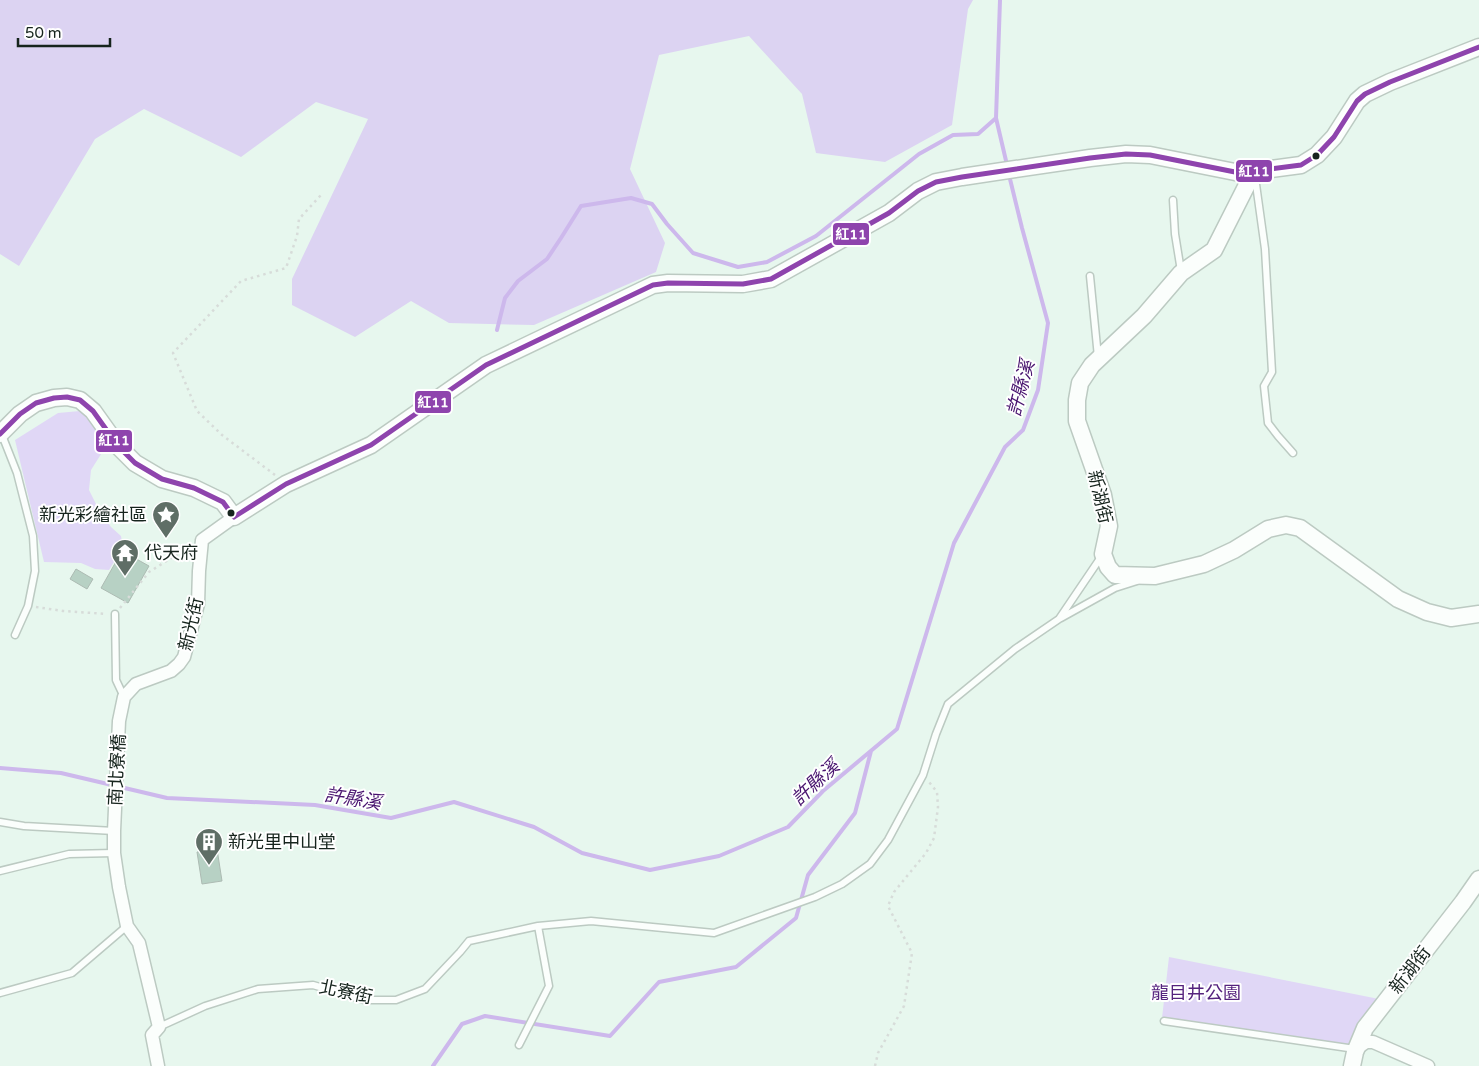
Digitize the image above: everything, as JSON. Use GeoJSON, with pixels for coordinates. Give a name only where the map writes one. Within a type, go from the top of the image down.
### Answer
{"type":"FeatureCollection","features":[{"type":"Feature","properties":{"kind":"street"},"geometry":{"type":"LineString","coordinates":[[202,540],[286,484],[371,445],[486,365],[653,285],[668,283],[743,284],[771,279],[889,213],[918,191],[936,182],[962,177],[1126,154],[1150,155],[1240,172],[1301,165],[1318,155],[1334,137],[1357,102],[1365,94],[1390,82],[1474,49]]}},
{"type":"Feature","properties":{"kind":"street","name":"新湖街"},"geometry":{"type":"LineString","coordinates":[[1103,554],[1109,526],[1103,495],[1077,421],[1080,383],[1092,365],[1144,316],[1181,273],[1214,250],[1254,171]]}},
{"type":"Feature","properties":{"kind":"street"},"geometry":{"type":"LineString","coordinates":[[0,433],[20,414],[36,403],[54,398],[68,397],[80,400],[93,411],[118,446],[135,463],[162,479],[194,488],[223,502],[234,517]]}},
{"type":"Feature","properties":{"kind":"street"},"geometry":{"type":"LineString","coordinates":[[1103,554],[1108,567],[1115,575],[1155,576],[1204,564],[1234,550],[1268,529],[1286,525],[1300,528],[1398,599],[1427,612],[1451,618],[1479,614]]}},
{"type":"Feature","properties":{"kind":"street","name":"新光街"},"geometry":{"type":"LineString","coordinates":[[124,697],[136,684],[171,671],[184,657],[198,604],[202,540]]}},
{"type":"Feature","properties":{"kind":"street","name":"南北寮橋"},"geometry":{"type":"LineString","coordinates":[[114,824],[119,722],[124,697]]}},
{"type":"Feature","properties":{"kind":"street"},"geometry":{"type":"LineString","coordinates":[[114,824],[114,852],[127,926],[139,942],[159,1027],[152,1035],[158,1066]]}},
{"type":"Feature","properties":{"kind":"street","name":"新湖街"},"geometry":{"type":"LineString","coordinates":[[1352,1066],[1356,1049],[1365,1028],[1479,879]]}},
{"type":"Feature","properties":{"kind":"street"},"geometry":{"type":"LineString","coordinates":[[1356,1049],[1366,1042],[1373,1042],[1428,1066]]}},
{"type":"Feature","properties":{"kind":"lane"},"geometry":{"type":"LineString","coordinates":[[1254,171],[1265,249],[1272,372],[1264,386],[1268,422],[1293,453]]}},
{"type":"Feature","properties":{"kind":"lane"},"geometry":{"type":"LineString","coordinates":[[1173,200],[1175,234],[1181,273]]}},
{"type":"Feature","properties":{"kind":"lane"},"geometry":{"type":"LineString","coordinates":[[1090,276],[1098,359]]}},
{"type":"Feature","properties":{"kind":"lane"},"geometry":{"type":"LineString","coordinates":[[0,433],[17,473],[33,536],[35,571],[28,606],[14,635]]}},
{"type":"Feature","properties":{"kind":"lane"},"geometry":{"type":"LineString","coordinates":[[1059,619],[1103,554]]}},
{"type":"Feature","properties":{"kind":"lane","name":"北寮街"},"geometry":{"type":"LineString","coordinates":[[159,1027],[205,1006],[258,989],[313,985],[364,1000],[396,1000],[425,989],[469,941],[538,926],[590,921],[714,933],[815,897],[842,884],[870,864],[888,840],[923,775],[948,704],[1015,649],[1059,619],[1115,588],[1155,576]]}},
{"type":"Feature","properties":{"kind":"lane"},"geometry":{"type":"LineString","coordinates":[[115,614],[116,680],[124,697]]}},
{"type":"Feature","properties":{"kind":"lane"},"geometry":{"type":"LineString","coordinates":[[0,822],[24,826],[114,824]]}},
{"type":"Feature","properties":{"kind":"lane"},"geometry":{"type":"LineString","coordinates":[[0,871],[69,854],[114,852]]}},
{"type":"Feature","properties":{"kind":"lane"},"geometry":{"type":"LineString","coordinates":[[0,993],[72,973],[127,926]]}},
{"type":"Feature","properties":{"kind":"lane"},"geometry":{"type":"LineString","coordinates":[[519,1045],[549,986],[538,926]]}},
{"type":"Feature","properties":{"kind":"lane"},"geometry":{"type":"LineString","coordinates":[[1164,1021],[1356,1049]]}},
{"type":"Feature","properties":{"kind":"path"},"geometry":{"type":"LineString","coordinates":[[286,484],[222,436],[197,411],[173,353],[241,281],[286,268],[297,236],[299,219],[321,195]]}},
{"type":"Feature","properties":{"kind":"path"},"geometry":{"type":"LineString","coordinates":[[28,606],[63,611],[115,614],[148,572],[202,540]]}},
{"type":"Feature","properties":{"kind":"path"},"geometry":{"type":"LineString","coordinates":[[875,1066],[878,1053],[904,1006],[912,952],[888,906],[894,892],[926,852],[934,838],[938,807],[937,792],[923,775]]}},
{"type":"Feature","properties":{"kind":"green space"},"geometry":{"type":"Polygon","coordinates":[[[80,411],[99,423],[110,440],[91,470],[89,490],[99,510],[111,527],[121,536],[123,547],[109,570],[95,569],[81,563],[44,562],[15,440],[58,413],[80,411]]]}},
{"type":"Feature","properties":{"kind":"green space","name":"龍目井公園"},"geometry":{"type":"Polygon","coordinates":[[[1169,957],[1379,999],[1354,1047],[1263,1035],[1162,1018],[1169,957]]]}},
{"type":"Feature","properties":{"kind":"shaded area"},"geometry":{"type":"Polygon","coordinates":[[[0,0],[973,0],[968,9],[952,125],[885,162],[816,153],[802,94],[749,36],[659,55],[630,169],[665,243],[656,272],[534,325],[449,323],[411,301],[355,337],[292,305],[292,279],[368,119],[316,102],[241,157],[144,109],[95,139],[19,266],[0,254],[0,0]]]}},
{"type":"Feature","properties":{"kind":"building","name":"代天府"},"geometry":{"type":"Polygon","coordinates":[[[122,551],[149,566],[128,603],[101,588],[122,551]]]}},
{"type":"Feature","properties":{"kind":"building"},"geometry":{"type":"Polygon","coordinates":[[[76,569],[93,579],[87,589],[70,579],[76,569]]]}},
{"type":"Feature","properties":{"kind":"building","name":"新光里中山堂"},"geometry":{"type":"Polygon","coordinates":[[[217,849],[222,881],[202,884],[197,852],[217,849]]]}},
{"type":"Feature","properties":{"kind":"waterway","name":"許縣溪"},"geometry":{"type":"LineString","coordinates":[[1000,0],[996,118],[1007,165]]}},
{"type":"Feature","properties":{"kind":"waterway"},"geometry":{"type":"LineString","coordinates":[[497,330],[505,298],[518,281],[547,259],[581,206],[631,198],[652,204],[693,253],[738,267],[767,262],[816,236],[919,154],[953,135],[978,134],[996,118]]}},
{"type":"Feature","properties":{"kind":"waterway","name":"許縣溪"},"geometry":{"type":"LineString","coordinates":[[0,768],[61,773],[167,798],[315,805],[391,818],[454,802],[534,827],[582,853],[650,870],[719,856],[788,827],[823,791],[897,729],[954,543],[1005,447],[1023,430],[1038,390],[1048,323],[1009,175]]}},
{"type":"Feature","properties":{"kind":"waterway"},"geometry":{"type":"LineString","coordinates":[[433,1066],[462,1024],[485,1016],[610,1036],[659,982],[736,967],[796,918],[808,875],[855,813],[871,751]]}},
{"type":"Feature","properties":{"kind":"transit line","name":"紅11"},"geometry":{"type":"LineString","coordinates":[[234,517],[286,484],[371,445],[486,365],[653,285],[668,283],[743,284],[771,279],[889,213],[918,191],[936,182],[962,177],[1126,154],[1150,155],[1240,173],[1301,165],[1317,155],[1334,137],[1357,101],[1365,94],[1390,82],[1479,47]]}},
{"type":"Feature","properties":{"kind":"transit line","name":"紅11"},"geometry":{"type":"LineString","coordinates":[[0,434],[20,414],[36,403],[67,397],[80,400],[93,411],[118,446],[135,463],[162,479],[194,488],[223,502],[234,517]]}},
{"type":"Feature","properties":{"kind":"place","name":"新光彩繪社區"},"geometry":{"type":"Point","coordinates":[166,539]}},
{"type":"Feature","properties":{"kind":"place","name":"代天府"},"geometry":{"type":"Point","coordinates":[125,577]}},
{"type":"Feature","properties":{"kind":"place","name":"新光里中山堂"},"geometry":{"type":"Point","coordinates":[209,866]}}]}
